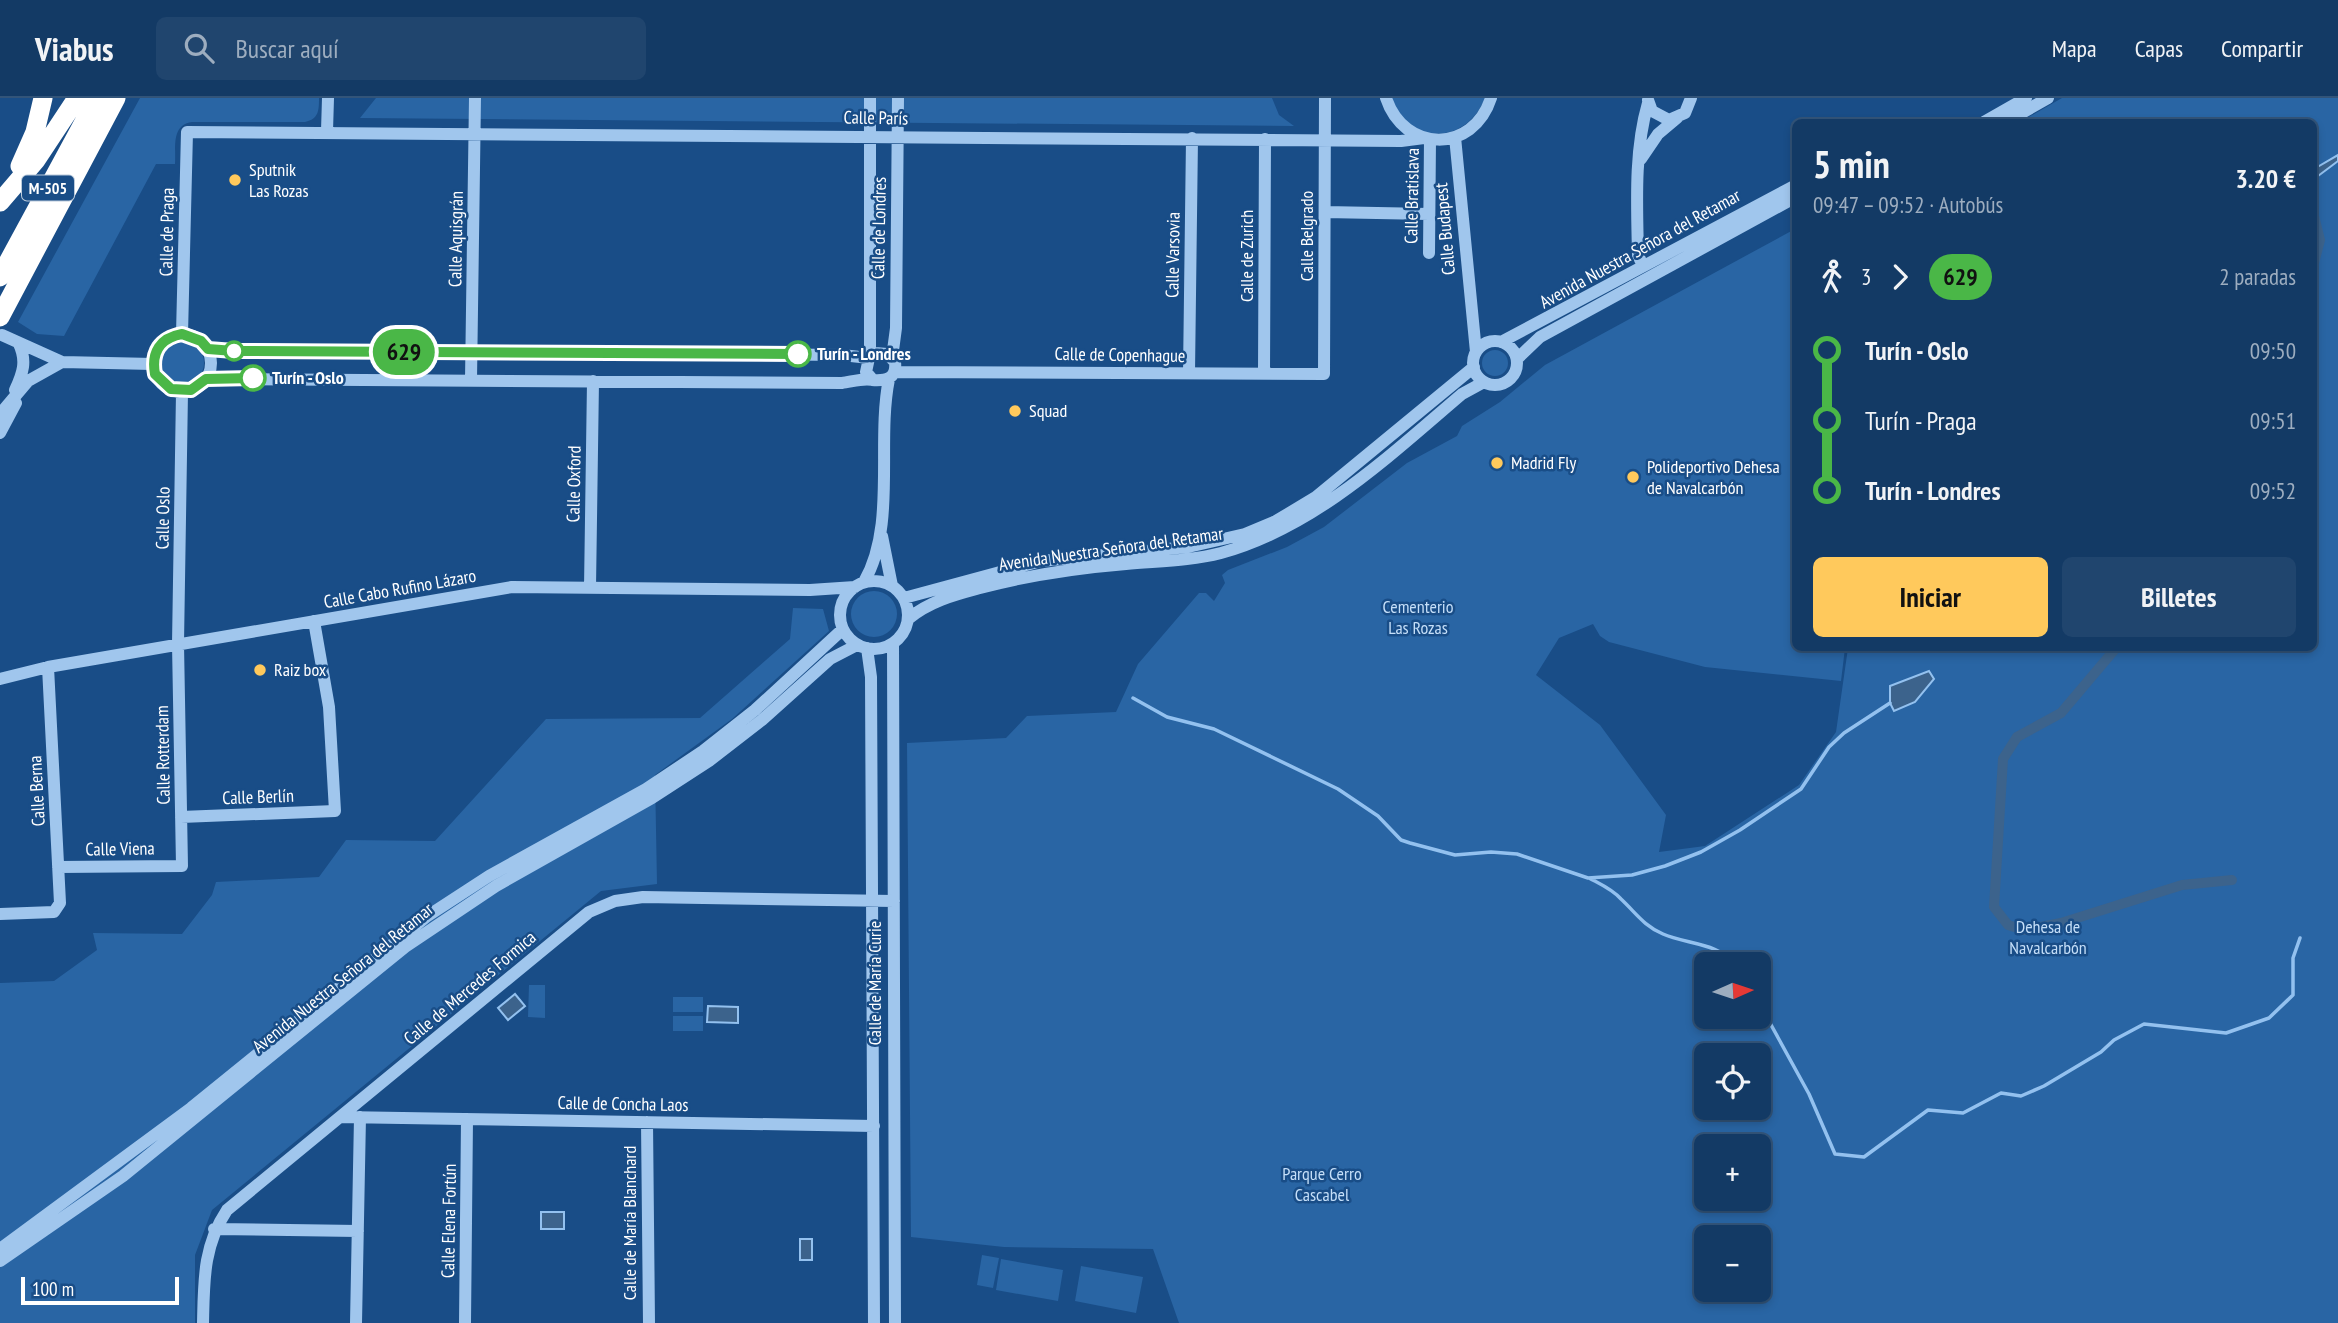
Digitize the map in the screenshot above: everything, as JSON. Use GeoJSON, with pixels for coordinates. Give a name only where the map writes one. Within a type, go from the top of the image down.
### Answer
{"type":"FeatureCollection","features":[{"type":"Feature","properties":{"kind":"highway"},"geometry":{"type":"LineString","coordinates":[[0,200],[26,156],[43,98]]}},
{"type":"Feature","properties":{"kind":"highway","name":"M-505"},"geometry":{"type":"LineString","coordinates":[[0,200],[36,160],[77,98]]}},
{"type":"Feature","properties":{"kind":"highway","name":"M-505"},"geometry":{"type":"LineString","coordinates":[[0,277],[97,98]]}},
{"type":"Feature","properties":{"kind":"highway","name":"M-505"},"geometry":{"type":"LineString","coordinates":[[1,326],[116,98]]}},
{"type":"Feature","properties":{"kind":"highway"},"geometry":{"type":"LineString","coordinates":[[86,157],[123,98]]}},
{"type":"Feature","properties":{"kind":"street"},"geometry":{"type":"LineString","coordinates":[[327,131],[328,98]]}},
{"type":"Feature","properties":{"kind":"street","name":"Calle Aquisgrán"},"geometry":{"type":"LineString","coordinates":[[471,380],[475,98]]}},
{"type":"Feature","properties":{"kind":"street","name":"Calle de Londres"},"geometry":{"type":"LineString","coordinates":[[870,98],[870,357],[866,372],[873,380],[883,410]]}},
{"type":"Feature","properties":{"kind":"street","name":"Calle de Londres"},"geometry":{"type":"LineString","coordinates":[[883,410],[893,368],[896,328],[898,98]]}},
{"type":"Feature","properties":{"kind":"street","name":"Calle Belgrado"},"geometry":{"type":"LineString","coordinates":[[1324,374],[1325,98]]}},
{"type":"Feature","properties":{"kind":"street"},"geometry":{"type":"LineString","coordinates":[[1386,98],[1398,122],[1427,139]]}},
{"type":"Feature","properties":{"kind":"street"},"geometry":{"type":"LineString","coordinates":[[1455,137],[1479,121],[1491,98]]}},
{"type":"Feature","properties":{"kind":"street"},"geometry":{"type":"LineString","coordinates":[[1640,159],[1658,134],[1685,113],[1690,98]]}},
{"type":"Feature","properties":{"kind":"street"},"geometry":{"type":"LineString","coordinates":[[1989,119],[2026,98]]}},
{"type":"Feature","properties":{"kind":"street"},"geometry":{"type":"LineString","coordinates":[[2011,119],[2048,98]]}},
{"type":"Feature","properties":{"kind":"street"},"geometry":{"type":"LineString","coordinates":[[1647,100],[1660,117],[1678,118]]}},
{"type":"Feature","properties":{"kind":"street"},"geometry":{"type":"LineString","coordinates":[[1643,265],[1638,255],[1640,159],[1641,130],[1647,100]]}},
{"type":"Feature","properties":{"kind":"street","name":"Calle París"},"geometry":{"type":"LineString","coordinates":[[187,132],[1325,140],[1455,137]]}},
{"type":"Feature","properties":{"kind":"street","name":"Calle de Praga"},"geometry":{"type":"LineString","coordinates":[[182,334],[187,132]]}},
{"type":"Feature","properties":{"kind":"street","name":"Calle Budapest"},"geometry":{"type":"LineString","coordinates":[[1455,137],[1476,352]]}},
{"type":"Feature","properties":{"kind":"street","name":"Calle Varsovia"},"geometry":{"type":"LineString","coordinates":[[1189,373],[1192,138]]}},
{"type":"Feature","properties":{"kind":"street","name":"Calle de Zurich"},"geometry":{"type":"LineString","coordinates":[[1264,373],[1265,139]]}},
{"type":"Feature","properties":{"kind":"street","name":"Calle Bratislava"},"geometry":{"type":"LineString","coordinates":[[1427,139],[1429,253]]}},
{"type":"Feature","properties":{"kind":"street","name":"Avenida Nuestra Señora del Retamar"},"geometry":{"type":"LineString","coordinates":[[1497,342],[1792,187]]}},
{"type":"Feature","properties":{"kind":"street","name":"Avenida Nuestra Señora del Retamar"},"geometry":{"type":"LineString","coordinates":[[1517,359],[1540,337],[1792,199]]}},
{"type":"Feature","properties":{"kind":"street"},"geometry":{"type":"LineString","coordinates":[[1325,212],[1429,214]]}},
{"type":"Feature","properties":{"kind":"street"},"geometry":{"type":"LineString","coordinates":[[1473,318],[1497,342],[1508,345],[1517,359],[1515,372],[1506,382],[1494,385],[1484,382],[1474,367],[1476,352],[1497,342]]}},
{"type":"Feature","properties":{"kind":"street"},"geometry":{"type":"LineString","coordinates":[[1,326],[19,344],[24,355],[23,374],[4,409]]}},
{"type":"Feature","properties":{"kind":"street"},"geometry":{"type":"LineString","coordinates":[[182,334],[201,341],[208,349],[211,365],[206,379],[199,386],[182,392],[162,383],[153,364],[155,352],[161,343],[182,334]]}},
{"type":"Feature","properties":{"kind":"street"},"geometry":{"type":"LineString","coordinates":[[19,344],[62,362],[153,364]]}},
{"type":"Feature","properties":{"kind":"street"},"geometry":{"type":"LineString","coordinates":[[206,379],[842,383],[873,380],[893,368],[881,352],[870,357],[820,354],[208,349]]}},
{"type":"Feature","properties":{"kind":"street"},"geometry":{"type":"LineString","coordinates":[[4,409],[29,381],[62,362]]}},
{"type":"Feature","properties":{"kind":"street","name":"Avenida Nuestra Señora del Retamar"},"geometry":{"type":"LineString","coordinates":[[904,598],[1041,561],[1188,547],[1245,534],[1276,521],[1316,497],[1474,367]]}},
{"type":"Feature","properties":{"kind":"street","name":"Calle de Copenhague"},"geometry":{"type":"LineString","coordinates":[[893,368],[1324,374]]}},
{"type":"Feature","properties":{"kind":"street"},"geometry":{"type":"LineString","coordinates":[[0,433],[29,381]]}},
{"type":"Feature","properties":{"kind":"street","name":"Calle Oxford"},"geometry":{"type":"LineString","coordinates":[[590,588],[593,381]]}},
{"type":"Feature","properties":{"kind":"street","name":"Avenida Nuestra Señora del Retamar"},"geometry":{"type":"LineString","coordinates":[[908,619],[933,601],[1005,581],[1085,568],[1190,559],[1259,540],[1322,507],[1462,394],[1484,382]]}},
{"type":"Feature","properties":{"kind":"street","name":"Calle Oslo"},"geometry":{"type":"LineString","coordinates":[[178,644],[182,392]]}},
{"type":"Feature","properties":{"kind":"street"},"geometry":{"type":"LineString","coordinates":[[859,584],[874,580],[892,586],[904,598],[908,619],[900,637],[893,643],[862,646],[843,629],[840,611],[845,597],[859,584],[875,562],[881,533],[883,410]]}},
{"type":"Feature","properties":{"kind":"street"},"geometry":{"type":"LineString","coordinates":[[881,533],[892,586]]}},
{"type":"Feature","properties":{"kind":"street","name":"Calle Cabo Rufino Lázaro"},"geometry":{"type":"LineString","coordinates":[[0,679],[48,667],[512,587],[810,590],[859,584]]}},
{"type":"Feature","properties":{"kind":"street"},"geometry":{"type":"LineString","coordinates":[[810,590],[827,597],[840,611]]}},
{"type":"Feature","properties":{"kind":"street","name":"Calle Berlín"},"geometry":{"type":"LineString","coordinates":[[181,817],[335,811],[329,707],[314,621]]}},
{"type":"Feature","properties":{"kind":"street","name":"Avenida Nuestra Señora del Retamar"},"geometry":{"type":"LineString","coordinates":[[0,1249],[191,1108],[426,917],[489,876],[646,789],[703,751],[789,681],[843,629]]}},
{"type":"Feature","properties":{"kind":"street","name":"Calle de María Curie"},"geometry":{"type":"LineString","coordinates":[[893,643],[895,1323]]}},
{"type":"Feature","properties":{"kind":"street","name":"Calle Rotterdam"},"geometry":{"type":"LineString","coordinates":[[178,644],[182,866]]}},
{"type":"Feature","properties":{"kind":"street","name":"Avenida Nuestra Señora del Retamar"},"geometry":{"type":"LineString","coordinates":[[0,1261],[123,1176],[405,947],[496,886],[652,798],[709,761],[762,720],[830,659],[862,646]]}},
{"type":"Feature","properties":{"kind":"street","name":"Calle de María Curie"},"geometry":{"type":"LineString","coordinates":[[862,646],[871,677],[874,1323]]}},
{"type":"Feature","properties":{"kind":"street","name":"Calle Berna"},"geometry":{"type":"LineString","coordinates":[[0,914],[54,912],[60,903],[48,667]]}},
{"type":"Feature","properties":{"kind":"street","name":"Calle Viena"},"geometry":{"type":"LineString","coordinates":[[58,867],[182,866]]}},
{"type":"Feature","properties":{"kind":"street","name":"Calle de Mercedes Formica"},"geometry":{"type":"LineString","coordinates":[[203,1323],[204,1265],[214,1229],[227,1210],[589,912],[615,901],[643,897],[894,901]]}},
{"type":"Feature","properties":{"kind":"street"},"geometry":{"type":"LineString","coordinates":[[356,1323],[366,1096]]}},
{"type":"Feature","properties":{"kind":"street","name":"Calle de Concha Laos"},"geometry":{"type":"LineString","coordinates":[[341,1117],[874,1126]]}},
{"type":"Feature","properties":{"kind":"street","name":"Calle Elena Fortún"},"geometry":{"type":"LineString","coordinates":[[465,1323],[467,1119]]}},
{"type":"Feature","properties":{"kind":"street","name":"Calle de María Blanchard"},"geometry":{"type":"LineString","coordinates":[[647,1122],[649,1323]]}},
{"type":"Feature","properties":{"kind":"street"},"geometry":{"type":"LineString","coordinates":[[214,1229],[358,1231]]}},
{"type":"Feature","properties":{"kind":"green space"},"geometry":{"type":"Polygon","coordinates":[[[140,98],[319,98],[319,102],[316,116],[305,122],[192,122],[181,127],[176,138],[175,164],[156,164],[64,336],[37,334],[18,322],[140,98]]]}},
{"type":"Feature","properties":{"kind":"green space"},"geometry":{"type":"Polygon","coordinates":[[[376,98],[1272,98],[1279,115],[1294,126],[360,118],[376,98]]]}},
{"type":"Feature","properties":{"kind":"green space"},"geometry":{"type":"Polygon","coordinates":[[[1390,98],[1485,98],[1479,110],[1462,127],[1440,134],[1416,129],[1398,113],[1390,98]]]}},
{"type":"Feature","properties":{"kind":"green space","name":"Dehesa de Navalcarbón"},"geometry":{"type":"Polygon","coordinates":[[[2062,98],[2338,98],[2338,1323],[1179,1323],[1153,1249],[1004,1247],[911,1237],[907,743],[1006,738],[1027,716],[1116,712],[1138,664],[1199,593],[1206,593],[1214,601],[1225,583],[1222,575],[1228,570],[1287,547],[1324,527],[1407,463],[1457,436],[1462,426],[1500,402],[1545,365],[1792,231],[1792,651],[1845,651],[1841,681],[1705,667],[1609,642],[1600,636],[1593,624],[1559,638],[1536,675],[1600,725],[1666,815],[1659,852],[1705,846],[1799,785],[1836,732],[1848,651],[2317,651],[2317,119],[2025,119],[2062,98]]]}},
{"type":"Feature","properties":{"kind":"green space"},"geometry":{"type":"Polygon","coordinates":[[[182,341],[197,348],[204,363],[197,378],[182,385],[167,378],[160,363],[167,348],[182,341]]]}},
{"type":"Feature","properties":{"kind":"green space"},"geometry":{"type":"Polygon","coordinates":[[[1495,350],[1504,354],[1508,363],[1504,372],[1495,376],[1486,372],[1482,363],[1486,354],[1495,350]]]}},
{"type":"Feature","properties":{"kind":"green space"},"geometry":{"type":"Polygon","coordinates":[[[874,591],[891,597],[897,614],[891,631],[874,637],[857,631],[851,614],[857,597],[874,591]]]}},
{"type":"Feature","properties":{"kind":"green space"},"geometry":{"type":"Polygon","coordinates":[[[793,608],[823,609],[829,631],[732,719],[655,775],[657,884],[601,891],[212,1210],[195,1255],[195,1323],[0,1323],[0,983],[54,981],[97,950],[93,933],[182,934],[212,895],[216,882],[319,877],[346,840],[435,841],[546,719],[700,718],[790,639],[793,608]]]}},
{"type":"Feature","properties":{"kind":"green space"},"geometry":{"type":"Polygon","coordinates":[[[529,985],[545,985],[545,1018],[528,1017],[529,985]]]}},
{"type":"Feature","properties":{"kind":"green space"},"geometry":{"type":"Polygon","coordinates":[[[673,997],[703,997],[703,1012],[673,1012],[673,997]]]}},
{"type":"Feature","properties":{"kind":"green space"},"geometry":{"type":"Polygon","coordinates":[[[673,1016],[703,1016],[703,1031],[673,1031],[673,1016]]]}},
{"type":"Feature","properties":{"kind":"green space"},"geometry":{"type":"Polygon","coordinates":[[[982,1255],[999,1258],[993,1288],[977,1285],[982,1255]]]}},
{"type":"Feature","properties":{"kind":"green space"},"geometry":{"type":"Polygon","coordinates":[[[1001,1259],[1063,1270],[1058,1301],[996,1290],[1001,1259]]]}},
{"type":"Feature","properties":{"kind":"green space"},"geometry":{"type":"Polygon","coordinates":[[[1081,1266],[1143,1277],[1136,1313],[1075,1301],[1081,1266]]]}},
{"type":"Feature","properties":{"kind":"shaded area"},"geometry":{"type":"Polygon","coordinates":[[[2338,155],[2338,161],[2317,177],[2317,167],[2338,155]]]}},
{"type":"Feature","properties":{"kind":"shaded area"},"geometry":{"type":"Polygon","coordinates":[[[1929,671],[1934,679],[1915,702],[1894,711],[1890,703],[1890,686],[1929,671]]]}},
{"type":"Feature","properties":{"kind":"shaded area"},"geometry":{"type":"Polygon","coordinates":[[[515,994],[525,1006],[508,1020],[498,1008],[515,994]]]}},
{"type":"Feature","properties":{"kind":"shaded area"},"geometry":{"type":"Polygon","coordinates":[[[708,1006],[738,1007],[738,1023],[707,1022],[708,1006]]]}},
{"type":"Feature","properties":{"kind":"shaded area"},"geometry":{"type":"Polygon","coordinates":[[[541,1212],[564,1212],[564,1229],[541,1229],[541,1212]]]}},
{"type":"Feature","properties":{"kind":"shaded area"},"geometry":{"type":"Polygon","coordinates":[[[800,1239],[812,1239],[812,1260],[800,1260],[800,1239]]]}},
{"type":"Feature","properties":{"kind":"waterway"},"geometry":{"type":"LineString","coordinates":[[2317,228],[2320,240],[2317,252]]}},
{"type":"Feature","properties":{"kind":"waterway"},"geometry":{"type":"LineString","coordinates":[[2113,651],[2061,713],[2017,737],[2003,759],[1994,907],[2008,925],[2024,930],[2061,923],[2182,885],[2232,880]]}},
{"type":"Feature","properties":{"kind":"waterway"},"geometry":{"type":"LineString","coordinates":[[1133,698],[1167,717],[1214,729],[1338,789],[1378,816],[1401,840],[1455,855],[1491,852],[1517,854],[1588,878],[1632,875],[1665,866],[1701,852],[1740,830],[1801,789],[1829,747],[1844,733],[1890,703]]}},
{"type":"Feature","properties":{"kind":"waterway"},"geometry":{"type":"LineString","coordinates":[[1589,878],[1614,892],[1656,931],[1720,952]]}},
{"type":"Feature","properties":{"kind":"waterway"},"geometry":{"type":"LineString","coordinates":[[1771,1025],[1809,1094],[1835,1154],[1864,1157],[1928,1110],[1963,1113],[2001,1093],[2021,1096],[2044,1086],[2101,1052],[2114,1040],[2144,1024],[2226,1033],[2269,1018],[2293,995],[2293,958],[2300,938]]}},
{"type":"Feature","properties":{"kind":"bus line","name":"629"},"geometry":{"type":"LineString","coordinates":[[253,378],[206,379],[199,386],[182,392],[171,389],[155,374],[155,352],[161,343],[171,336],[182,334],[201,341],[208,349],[234,351],[798,354]]}},
{"type":"Feature","properties":{"kind":"place","name":"Sputnik Las Rozas"},"geometry":{"type":"Point","coordinates":[235,180]}},
{"type":"Feature","properties":{"kind":"place","name":"Turín - Londres"},"geometry":{"type":"Point","coordinates":[798,354]}},
{"type":"Feature","properties":{"kind":"place","name":"Turín - Oslo"},"geometry":{"type":"Point","coordinates":[253,378]}},
{"type":"Feature","properties":{"kind":"place","name":"Squad"},"geometry":{"type":"Point","coordinates":[1015,411]}},
{"type":"Feature","properties":{"kind":"place","name":"Madrid Fly"},"geometry":{"type":"Point","coordinates":[1497,463]}},
{"type":"Feature","properties":{"kind":"place","name":"Polideportivo Dehesa de Navalcarbón"},"geometry":{"type":"Point","coordinates":[1633,477]}},
{"type":"Feature","properties":{"kind":"place","name":"Raiz box"},"geometry":{"type":"Point","coordinates":[260,670]}},
{"type":"Feature","properties":{"kind":"park label","name":"Cementerio Las Rozas"},"geometry":{"type":"Point","coordinates":[1418,617]}},
{"type":"Feature","properties":{"kind":"park label","name":"Parque Cerro Cascabel"},"geometry":{"type":"Point","coordinates":[1322,1184]}}]}
